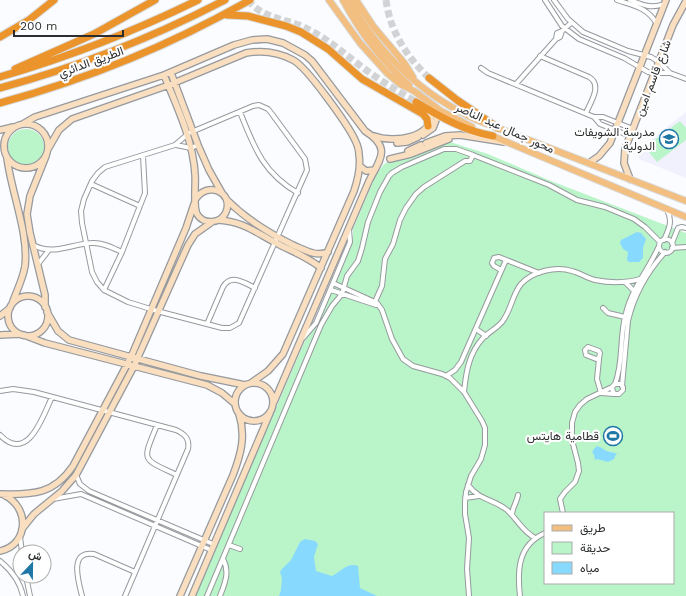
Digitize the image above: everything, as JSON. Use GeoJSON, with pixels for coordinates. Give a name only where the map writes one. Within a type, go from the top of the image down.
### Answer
{"type":"FeatureCollection","features":[{"type":"Feature","properties":{"kind":"highway"},"geometry":{"type":"LineString","coordinates":[[0,37],[29,20],[54,0]]}},
{"type":"Feature","properties":{"kind":"highway"},"geometry":{"type":"LineString","coordinates":[[2,76],[94,34],[155,0]]}},
{"type":"Feature","properties":{"kind":"highway","name":"الطريق الدائري"},"geometry":{"type":"LineString","coordinates":[[2,76],[45,63],[94,45],[198,0]]}},
{"type":"Feature","properties":{"kind":"highway","name":"الطريق الدائري"},"geometry":{"type":"LineString","coordinates":[[0,88],[56,72],[109,53],[173,26],[225,0]]}},
{"type":"Feature","properties":{"kind":"highway","name":"الطريق الدائري"},"geometry":{"type":"LineString","coordinates":[[0,102],[58,86],[118,65],[176,40],[250,0]]}},
{"type":"Feature","properties":{"kind":"highway"},"geometry":{"type":"LineString","coordinates":[[223,15],[233,14],[248,16],[286,26],[308,35],[328,49],[362,79],[423,114],[427,119],[428,126]]}},
{"type":"Feature","properties":{"kind":"highway"},"geometry":{"type":"LineString","coordinates":[[429,78],[457,100],[498,128]]}},
{"type":"Feature","properties":{"kind":"highway"},"geometry":{"type":"LineString","coordinates":[[416,102],[465,129],[493,136]]}},
{"type":"Feature","properties":{"kind":"main road"},"geometry":{"type":"LineString","coordinates":[[343,0],[357,24],[378,53],[393,71],[414,91]]}},
{"type":"Feature","properties":{"kind":"main road"},"geometry":{"type":"LineString","coordinates":[[350,0],[362,22],[376,41],[391,59],[416,82]]}},
{"type":"Feature","properties":{"kind":"main road","name":"محور جمال عبد الناصر"},"geometry":{"type":"LineString","coordinates":[[356,0],[380,35],[408,68],[416,82],[436,98],[458,112],[686,201]]}},
{"type":"Feature","properties":{"kind":"main road","name":"محور جمال عبد الناصر"},"geometry":{"type":"LineString","coordinates":[[332,2],[357,39],[377,63],[396,80],[448,115],[493,136],[686,217]]}},
{"type":"Feature","properties":{"kind":"street"},"geometry":{"type":"LineString","coordinates":[[545,0],[561,32],[624,58],[645,70],[654,73],[670,73],[686,79]]}},
{"type":"Feature","properties":{"kind":"street"},"geometry":{"type":"LineString","coordinates":[[554,0],[571,23],[587,34],[628,51],[654,58],[670,73]]}},
{"type":"Feature","properties":{"kind":"street"},"geometry":{"type":"LineString","coordinates":[[617,0],[646,11],[653,17],[657,24]]}},
{"type":"Feature","properties":{"kind":"street"},"geometry":{"type":"LineString","coordinates":[[630,0],[648,6],[658,6],[666,2]]}},
{"type":"Feature","properties":{"kind":"street","name":"شارع قاسم امين"},"geometry":{"type":"LineString","coordinates":[[630,179],[623,160],[625,149],[676,18],[686,1]]}},
{"type":"Feature","properties":{"kind":"street","name":"شارع قاسم امين"},"geometry":{"type":"LineString","coordinates":[[589,163],[596,159],[605,150],[615,130],[666,2]]}},
{"type":"Feature","properties":{"kind":"street"},"geometry":{"type":"LineString","coordinates":[[516,84],[561,32],[571,23]]}},
{"type":"Feature","properties":{"kind":"street"},"geometry":{"type":"LineString","coordinates":[[0,130],[15,127],[35,117],[164,75],[234,45],[262,39],[275,41],[300,51],[312,61],[365,131],[373,136],[393,142],[407,142],[433,128],[435,113]]}},
{"type":"Feature","properties":{"kind":"street"},"geometry":{"type":"LineString","coordinates":[[0,335],[35,334],[39,332],[46,323],[46,298],[27,214],[28,203],[48,149],[59,130],[72,119],[175,83],[246,53],[266,51],[280,54],[294,60],[306,72],[332,104],[355,140],[360,155],[360,166],[354,191],[322,268],[283,354],[274,366],[251,383],[245,385],[237,393],[235,404]]}},
{"type":"Feature","properties":{"kind":"street"},"geometry":{"type":"LineString","coordinates":[[294,60],[300,51]]}},
{"type":"Feature","properties":{"kind":"street"},"geometry":{"type":"LineString","coordinates":[[540,56],[589,77],[594,81],[596,90],[586,113]]}},
{"type":"Feature","properties":{"kind":"street"},"geometry":{"type":"LineString","coordinates":[[481,68],[486,72],[586,113],[594,117],[602,125],[630,136]]}},
{"type":"Feature","properties":{"kind":"street"},"geometry":{"type":"LineString","coordinates":[[171,72],[208,170],[225,197],[227,205],[226,211],[219,220]]}},
{"type":"Feature","properties":{"kind":"street"},"geometry":{"type":"LineString","coordinates":[[164,75],[187,134],[195,165],[195,210],[201,219],[212,222]]}},
{"type":"Feature","properties":{"kind":"street"},"geometry":{"type":"LineString","coordinates":[[332,104],[340,99]]}},
{"type":"Feature","properties":{"kind":"street"},"geometry":{"type":"LineString","coordinates":[[256,106],[262,106],[268,109],[303,156],[307,163],[307,170],[277,240],[237,325],[226,329],[207,324],[120,299],[104,290],[97,282],[92,272],[81,211],[84,199],[98,173],[105,167],[175,145],[187,134],[240,112],[256,106]]}},
{"type":"Feature","properties":{"kind":"street"},"geometry":{"type":"LineString","coordinates":[[240,112],[256,150],[266,166],[280,181],[298,193]]}},
{"type":"Feature","properties":{"kind":"street"},"geometry":{"type":"LineString","coordinates":[[383,139],[395,140],[406,138],[424,130],[435,113]]}},
{"type":"Feature","properties":{"kind":"street"},"geometry":{"type":"LineString","coordinates":[[594,117],[606,118],[633,129]]}},
{"type":"Feature","properties":{"kind":"street"},"geometry":{"type":"LineString","coordinates":[[22,124],[36,127],[41,130],[45,136],[48,149]]}},
{"type":"Feature","properties":{"kind":"street"},"geometry":{"type":"LineString","coordinates":[[15,127],[9,132],[3,147],[25,244],[25,265],[8,318],[16,331],[45,343],[207,385],[222,393],[235,404],[239,414],[243,432],[241,451],[233,475],[180,596]]}},
{"type":"Feature","properties":{"kind":"street"},"geometry":{"type":"LineString","coordinates":[[355,140],[358,134],[365,131]]}},
{"type":"Feature","properties":{"kind":"street"},"geometry":{"type":"LineString","coordinates":[[379,164],[445,136],[465,135],[508,142]]}},
{"type":"Feature","properties":{"kind":"street"},"geometry":{"type":"LineString","coordinates":[[390,159],[411,154],[449,139],[465,135]]}},
{"type":"Feature","properties":{"kind":"street"},"geometry":{"type":"LineString","coordinates":[[192,596],[374,170],[379,164],[382,153],[381,147],[373,136]]}},
{"type":"Feature","properties":{"kind":"street"},"geometry":{"type":"LineString","coordinates":[[175,145],[191,148],[198,145]]}},
{"type":"Feature","properties":{"kind":"street"},"geometry":{"type":"LineString","coordinates":[[207,596],[319,330],[328,311],[342,294],[345,288],[347,276],[355,266],[360,256],[365,231],[373,209],[384,185],[392,173],[440,150],[452,149],[462,151],[554,187],[577,200],[605,207],[634,220],[645,227],[661,243],[661,250],[665,252]]}},
{"type":"Feature","properties":{"kind":"street"},"geometry":{"type":"LineString","coordinates":[[462,151],[465,160]]}},
{"type":"Feature","properties":{"kind":"street"},"geometry":{"type":"LineString","coordinates":[[376,304],[382,286],[385,260],[393,244],[398,226],[406,208],[421,189],[465,160],[470,161],[474,155]]}},
{"type":"Feature","properties":{"kind":"street"},"geometry":{"type":"LineString","coordinates":[[4,156],[17,167],[30,168],[42,161],[46,156]]}},
{"type":"Feature","properties":{"kind":"street"},"geometry":{"type":"LineString","coordinates":[[104,290],[122,252],[145,193],[143,156]]}},
{"type":"Feature","properties":{"kind":"street"},"geometry":{"type":"LineString","coordinates":[[360,166],[366,171],[374,170]]}},
{"type":"Feature","properties":{"kind":"street"},"geometry":{"type":"LineString","coordinates":[[91,184],[140,206]]}},
{"type":"Feature","properties":{"kind":"street"},"geometry":{"type":"LineString","coordinates":[[22,529],[34,514],[52,499],[76,475],[131,357],[186,228],[198,195],[208,189],[219,191],[253,223],[322,268]]}},
{"type":"Feature","properties":{"kind":"street"},"geometry":{"type":"LineString","coordinates":[[615,394],[613,392],[613,385],[621,356],[625,317],[634,291],[669,227],[671,218],[666,208]]}},
{"type":"Feature","properties":{"kind":"street"},"geometry":{"type":"LineString","coordinates":[[1,494],[22,494],[38,492],[50,488],[60,481],[73,466],[134,366],[192,238],[199,231],[212,222],[219,220],[231,221],[313,254],[328,252]]}},
{"type":"Feature","properties":{"kind":"street"},"geometry":{"type":"LineString","coordinates":[[22,226],[29,225]]}},
{"type":"Feature","properties":{"kind":"street"},"geometry":{"type":"LineString","coordinates":[[669,227],[677,230]]}},
{"type":"Feature","properties":{"kind":"street"},"geometry":{"type":"LineString","coordinates":[[601,393],[622,393],[628,324],[631,310],[644,281],[665,252],[670,251],[677,230],[680,227],[686,228]]}},
{"type":"Feature","properties":{"kind":"street"},"geometry":{"type":"LineString","coordinates":[[303,338],[315,326],[334,283],[350,242],[349,229]]}},
{"type":"Feature","properties":{"kind":"street"},"geometry":{"type":"LineString","coordinates":[[661,243],[669,240],[672,245],[686,247]]}},
{"type":"Feature","properties":{"kind":"street"},"geometry":{"type":"LineString","coordinates":[[33,245],[49,250],[87,244],[104,244],[122,252]]}},
{"type":"Feature","properties":{"kind":"street"},"geometry":{"type":"LineString","coordinates":[[38,264],[49,250]]}},
{"type":"Feature","properties":{"kind":"street"},"geometry":{"type":"LineString","coordinates":[[501,270],[494,266],[492,260],[498,257],[540,273]]}},
{"type":"Feature","properties":{"kind":"street"},"geometry":{"type":"LineString","coordinates":[[446,376],[459,366],[506,260]]}},
{"type":"Feature","properties":{"kind":"street"},"geometry":{"type":"LineString","coordinates":[[524,267],[527,279]]}},
{"type":"Feature","properties":{"kind":"street"},"geometry":{"type":"LineString","coordinates":[[464,392],[470,358],[481,341],[497,328],[503,320],[516,292],[527,279],[540,273],[563,269],[595,280],[624,282],[640,279]]}},
{"type":"Feature","properties":{"kind":"street"},"geometry":{"type":"LineString","coordinates":[[207,324],[223,287],[227,282],[236,280],[255,288]]}},
{"type":"Feature","properties":{"kind":"street"},"geometry":{"type":"LineString","coordinates":[[624,282],[634,291]]}},
{"type":"Feature","properties":{"kind":"street"},"geometry":{"type":"LineString","coordinates":[[334,283],[376,304],[392,339],[405,361],[416,368],[437,372],[446,376],[464,392],[482,421],[486,436],[483,453],[471,476],[465,498],[465,514],[470,538],[467,570],[469,596]]}},
{"type":"Feature","properties":{"kind":"street"},"geometry":{"type":"LineString","coordinates":[[330,290],[376,304]]}},
{"type":"Feature","properties":{"kind":"street"},"geometry":{"type":"LineString","coordinates":[[0,316],[21,297],[26,296],[38,298],[58,331],[69,340],[202,376],[245,385]]}},
{"type":"Feature","properties":{"kind":"street"},"geometry":{"type":"LineString","coordinates":[[603,308],[608,313],[625,317]]}},
{"type":"Feature","properties":{"kind":"street"},"geometry":{"type":"LineString","coordinates":[[476,330],[486,336]]}},
{"type":"Feature","properties":{"kind":"street"},"geometry":{"type":"LineString","coordinates":[[599,359],[597,376],[601,393]]}},
{"type":"Feature","properties":{"kind":"street"},"geometry":{"type":"LineString","coordinates":[[115,361],[121,376]]}},
{"type":"Feature","properties":{"kind":"street"},"geometry":{"type":"LineString","coordinates":[[251,383],[262,384],[267,387],[273,397],[274,402]]}},
{"type":"Feature","properties":{"kind":"street"},"geometry":{"type":"LineString","coordinates":[[563,512],[560,499],[564,492],[575,482],[579,471],[571,429],[577,408],[584,401],[601,393],[613,385],[619,383],[622,386]]}},
{"type":"Feature","properties":{"kind":"street"},"geometry":{"type":"LineString","coordinates":[[0,391],[21,390],[52,397],[157,425],[184,434],[188,441],[188,449],[125,596]]}},
{"type":"Feature","properties":{"kind":"street"},"geometry":{"type":"LineString","coordinates":[[0,435],[6,440],[14,443],[26,442],[33,435],[52,397]]}},
{"type":"Feature","properties":{"kind":"street"},"geometry":{"type":"LineString","coordinates":[[239,414],[252,422],[262,420],[270,413]]}},
{"type":"Feature","properties":{"kind":"street"},"geometry":{"type":"LineString","coordinates":[[157,425],[147,451],[148,459],[151,463],[177,475]]}},
{"type":"Feature","properties":{"kind":"street"},"geometry":{"type":"LineString","coordinates":[[76,475],[84,487],[202,543]]}},
{"type":"Feature","properties":{"kind":"street"},"geometry":{"type":"LineString","coordinates":[[468,485],[473,492],[479,496],[505,509],[512,515],[525,532],[535,538]]}},
{"type":"Feature","properties":{"kind":"street"},"geometry":{"type":"LineString","coordinates":[[1,494],[9,498],[21,511],[23,520],[20,536],[21,544]]}},
{"type":"Feature","properties":{"kind":"street"},"geometry":{"type":"LineString","coordinates":[[52,499],[81,494],[155,526],[212,547]]}},
{"type":"Feature","properties":{"kind":"street"},"geometry":{"type":"LineString","coordinates":[[512,515],[513,507],[517,502],[518,495]]}},
{"type":"Feature","properties":{"kind":"street"},"geometry":{"type":"LineString","coordinates":[[465,498],[479,496]]}},
{"type":"Feature","properties":{"kind":"street"},"geometry":{"type":"LineString","coordinates":[[117,510],[120,504]]}},
{"type":"Feature","properties":{"kind":"street"},"geometry":{"type":"LineString","coordinates":[[505,509],[513,507]]}},
{"type":"Feature","properties":{"kind":"street"},"geometry":{"type":"LineString","coordinates":[[525,532],[528,546]]}},
{"type":"Feature","properties":{"kind":"street"},"geometry":{"type":"LineString","coordinates":[[520,596],[518,572],[522,558],[528,546],[535,538],[544,534]]}},
{"type":"Feature","properties":{"kind":"street"},"geometry":{"type":"LineString","coordinates":[[0,551],[10,547],[20,536]]}},
{"type":"Feature","properties":{"kind":"street"},"geometry":{"type":"LineString","coordinates":[[229,545],[240,549]]}},
{"type":"Feature","properties":{"kind":"street"},"geometry":{"type":"LineString","coordinates":[[82,596],[76,569],[84,555],[94,554],[135,572]]}},
{"type":"Feature","properties":{"kind":"street"},"geometry":{"type":"LineString","coordinates":[[220,596],[227,575],[226,565],[223,559]]}},
{"type":"Feature","properties":{"kind":"street"},"geometry":{"type":"LineString","coordinates":[[0,561],[14,575],[21,587],[23,596]]}},
{"type":"Feature","properties":{"kind":"street"},"geometry":{"type":"LineString","coordinates":[[28,584],[30,596]]}},
{"type":"Feature","properties":{"kind":"shaded area","name":"مدرسة الشويفات الدولية"},"geometry":{"type":"Polygon","coordinates":[[[686,112],[686,178],[639,159],[637,151],[686,112]]]}},
{"type":"Feature","properties":{"kind":"green space"},"geometry":{"type":"Polygon","coordinates":[[[680,121],[686,128],[686,140],[657,162],[645,147],[680,121]]]}},
{"type":"Feature","properties":{"kind":"green space"},"geometry":{"type":"Polygon","coordinates":[[[30,129],[39,134],[43,140],[43,154],[39,160],[30,165],[22,165],[13,160],[9,154],[8,143],[13,134],[19,130],[30,129]]]}},
{"type":"Feature","properties":{"kind":"green space"},"geometry":{"type":"Polygon","coordinates":[[[450,142],[488,154],[551,181],[686,233],[686,596],[195,596],[307,336],[313,330],[353,236],[353,229],[376,175],[384,164],[421,149],[450,142]]]}},
{"type":"Feature","properties":{"kind":"water"},"geometry":{"type":"Polygon","coordinates":[[[637,232],[641,233],[646,239],[643,248],[643,258],[639,262],[629,262],[627,260],[628,252],[623,249],[620,243],[621,240],[637,232]]]}},
{"type":"Feature","properties":{"kind":"water"},"geometry":{"type":"Polygon","coordinates":[[[597,446],[606,451],[619,454],[616,454],[614,459],[608,462],[597,459],[595,460],[594,454],[592,453],[597,446]]]}},
{"type":"Feature","properties":{"kind":"water"},"geometry":{"type":"Polygon","coordinates":[[[305,539],[315,541],[318,544],[314,557],[316,571],[332,576],[347,566],[358,566],[360,588],[377,596],[279,596],[282,578],[280,572],[291,560],[300,542],[305,539]]]}},
{"type":"Feature","properties":{"kind":"tunnel"},"geometry":{"type":"LineString","coordinates":[[248,0],[253,6],[265,14],[308,29],[332,44],[375,76],[416,102]]}},
{"type":"Feature","properties":{"kind":"tunnel"},"geometry":{"type":"LineString","coordinates":[[386,0],[395,33],[406,52],[429,78]]}},
{"type":"Feature","properties":{"kind":"place","name":"مدرسة الشويفات الدولية"},"geometry":{"type":"Point","coordinates":[669,139]}},
{"type":"Feature","properties":{"kind":"place","name":"قطامية هايتس"},"geometry":{"type":"Point","coordinates":[613,436]}}]}
